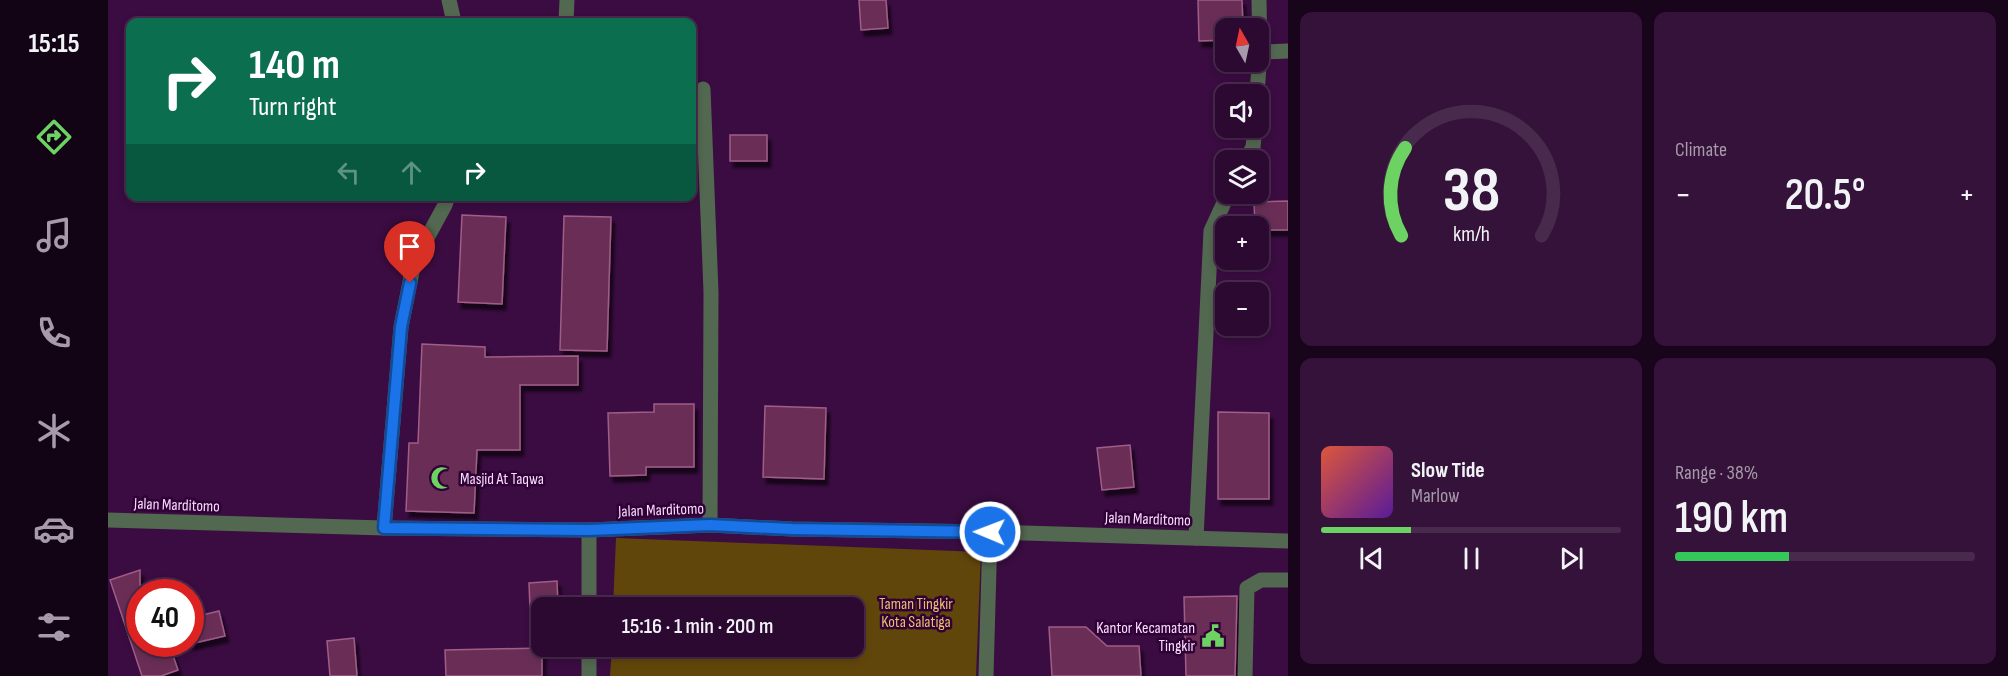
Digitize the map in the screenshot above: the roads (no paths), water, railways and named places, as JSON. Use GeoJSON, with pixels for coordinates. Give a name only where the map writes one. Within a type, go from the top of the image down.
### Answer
{"type":"FeatureCollection","features":[{"type":"Feature","properties":{"kind":"street"},"geometry":{"type":"LineString","coordinates":[[449,0],[453,18]]}},
{"type":"Feature","properties":{"kind":"street"},"geometry":{"type":"LineString","coordinates":[[566,18],[567,0]]}},
{"type":"Feature","properties":{"kind":"street"},"geometry":{"type":"LineString","coordinates":[[1259,0],[1259,18]]}},
{"type":"Feature","properties":{"kind":"street"},"geometry":{"type":"LineString","coordinates":[[1269,52],[1288,51]]}},
{"type":"Feature","properties":{"kind":"street"},"geometry":{"type":"LineString","coordinates":[[704,89],[711,291],[710,525]]}},
{"type":"Feature","properties":{"kind":"street"},"geometry":{"type":"LineString","coordinates":[[384,528],[401,327],[414,262],[446,201]]}},
{"type":"Feature","properties":{"kind":"street"},"geometry":{"type":"LineString","coordinates":[[1196,538],[1211,231],[1223,204]]}},
{"type":"Feature","properties":{"kind":"street","name":"Jalan Marditomo"},"geometry":{"type":"LineString","coordinates":[[108,520],[384,528],[589,530],[710,525],[1288,541]]}},
{"type":"Feature","properties":{"kind":"street"},"geometry":{"type":"LineString","coordinates":[[589,530],[589,597]]}},
{"type":"Feature","properties":{"kind":"street"},"geometry":{"type":"LineString","coordinates":[[986,676],[990,532]]}},
{"type":"Feature","properties":{"kind":"street"},"geometry":{"type":"LineString","coordinates":[[1245,676],[1247,588],[1261,580],[1288,580]]}},
{"type":"Feature","properties":{"kind":"street"},"geometry":{"type":"LineString","coordinates":[[589,657],[589,676]]}},
{"type":"Feature","properties":{"kind":"place","name":"Masjid At Taqwa"},"geometry":{"type":"Point","coordinates":[442,478]}},
{"type":"Feature","properties":{"kind":"place","name":"Kantor Kecamatan Tingkir"},"geometry":{"type":"Point","coordinates":[1213,636]}},
{"type":"Feature","properties":{"kind":"park label","name":"Taman Tingkir Kota Salatiga"},"geometry":{"type":"Point","coordinates":[916,612]}}]}
